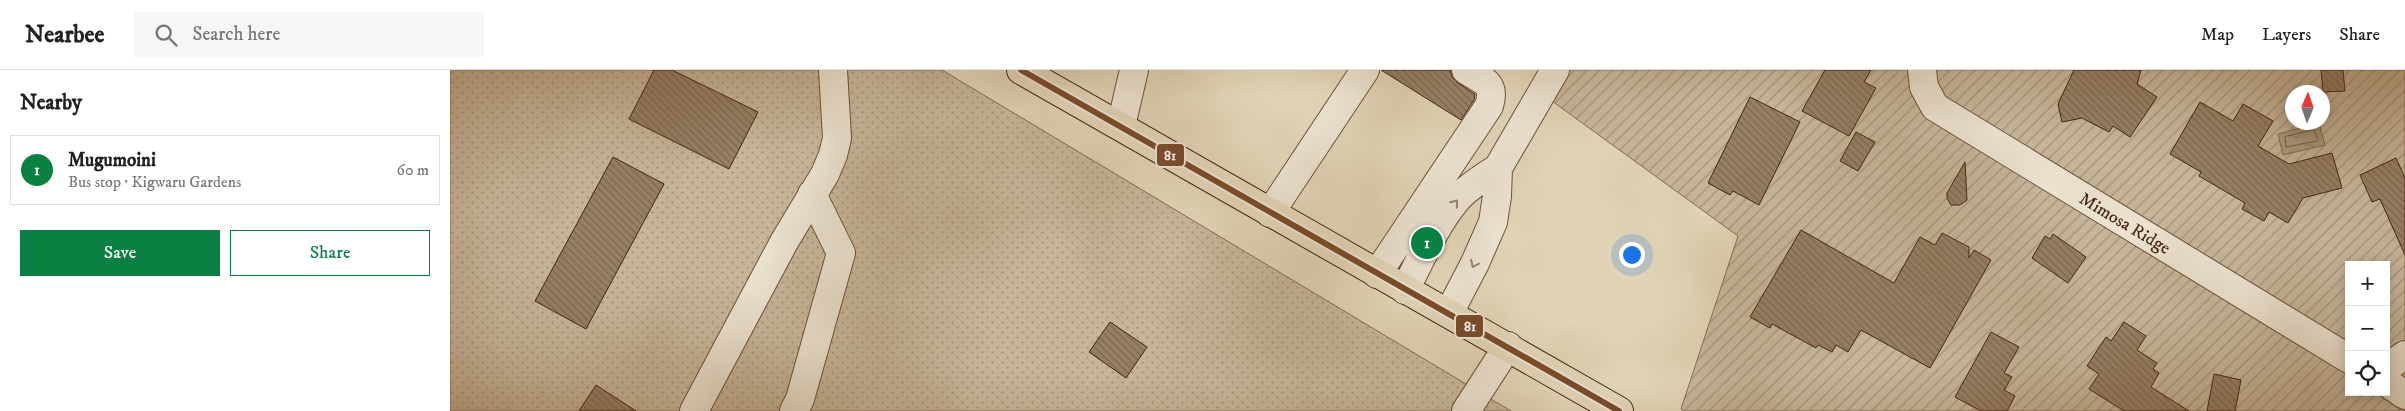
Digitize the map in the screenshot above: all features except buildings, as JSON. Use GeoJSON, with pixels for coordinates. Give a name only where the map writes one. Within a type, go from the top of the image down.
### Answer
{"type":"FeatureCollection","features":[{"type":"Feature","properties":{"kind":"main road"},"geometry":{"type":"LineString","coordinates":[[1021,70],[1619,411]]}},
{"type":"Feature","properties":{"kind":"street"},"geometry":{"type":"LineString","coordinates":[[694,411],[784,242],[826,174],[837,138],[833,70]]}},
{"type":"Feature","properties":{"kind":"street"},"geometry":{"type":"LineString","coordinates":[[1121,126],[1134,70]]}},
{"type":"Feature","properties":{"kind":"street"},"geometry":{"type":"LineString","coordinates":[[1270,213],[1365,70]]}},
{"type":"Feature","properties":{"kind":"street"},"geometry":{"type":"LineString","coordinates":[[1377,274],[1489,106],[1492,95],[1489,84],[1466,70]]}},
{"type":"Feature","properties":{"kind":"street"},"geometry":{"type":"LineString","coordinates":[[1405,290],[1427,246],[1458,199],[1473,184],[1498,168],[1555,70]]}},
{"type":"Feature","properties":{"kind":"street","name":"Mimosa Ridge"},"geometry":{"type":"LineString","coordinates":[[1922,70],[1924,87],[1935,107],[2345,358]]}},
{"type":"Feature","properties":{"kind":"street"},"geometry":{"type":"LineString","coordinates":[[1449,313],[1475,263],[1493,222],[1497,196],[1498,168]]}},
{"type":"Feature","properties":{"kind":"street"},"geometry":{"type":"LineString","coordinates":[[794,411],[800,400],[841,253],[812,194]]}},
{"type":"Feature","properties":{"kind":"street"},"geometry":{"type":"LineString","coordinates":[[1466,411],[1508,346]]}},
{"type":"Feature","properties":{"kind":"street"},"geometry":{"type":"LineString","coordinates":[[2390,365],[2405,355]]}},
{"type":"Feature","properties":{"kind":"street"},"geometry":{"type":"LineString","coordinates":[[2390,385],[2405,395]]}},
{"type":"Feature","properties":{"kind":"shaded area"},"geometry":{"type":"Polygon","coordinates":[[[450,70],[942,70],[1511,411],[450,411],[450,70]]]}},
{"type":"Feature","properties":{"kind":"shaded area"},"geometry":{"type":"Polygon","coordinates":[[[1539,70],[2405,70],[2405,411],[1684,411],[1681,409],[1738,236],[1534,88],[1539,70]]]}},
{"type":"Feature","properties":{"kind":"water"},"geometry":{"type":"Polygon","coordinates":[[[2293,130],[2321,130],[2325,145],[2283,155],[2278,134],[2293,130]]]}},
{"type":"Feature","properties":{"kind":"transit line","name":"81"},"geometry":{"type":"LineString","coordinates":[[1021,70],[1619,411]]}},
{"type":"Feature","properties":{"kind":"place","name":"Mugumoini"},"geometry":{"type":"Point","coordinates":[1427,243]}}]}
